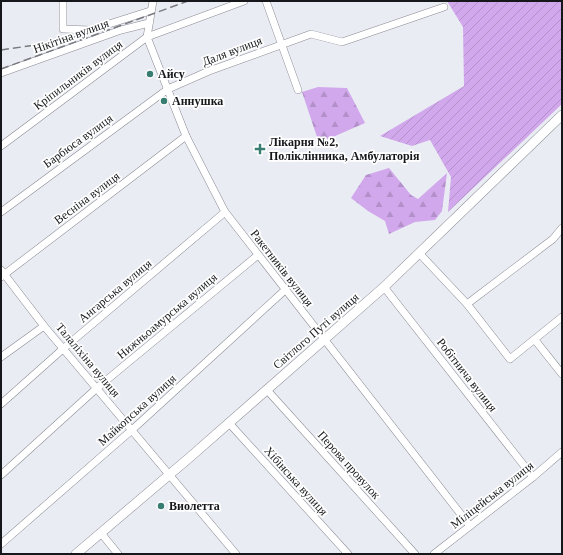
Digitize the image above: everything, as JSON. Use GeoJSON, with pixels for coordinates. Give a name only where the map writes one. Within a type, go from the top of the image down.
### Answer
{"type":"FeatureCollection","features":[{"type":"Feature","properties":{"kind":"main road","name":"Світлого Путі вулиця"},"geometry":{"type":"LineString","coordinates":[[76,554],[229,424],[384,287],[420,254],[562,115]]}},
{"type":"Feature","properties":{"kind":"street","name":"Кріпильників вулиця"},"geometry":{"type":"LineString","coordinates":[[1,146],[147,37],[151,4],[90,30],[63,29],[63,1]]}},
{"type":"Feature","properties":{"kind":"street"},"geometry":{"type":"LineString","coordinates":[[147,37],[244,1]]}},
{"type":"Feature","properties":{"kind":"street","name":"Даля вулиця"},"geometry":{"type":"LineString","coordinates":[[266,1],[298,90]]}},
{"type":"Feature","properties":{"kind":"street","name":"Даля вулиця"},"geometry":{"type":"LineString","coordinates":[[168,89],[209,71],[311,34],[342,42],[444,7]]}},
{"type":"Feature","properties":{"kind":"street","name":"Нікітіна вулиця"},"geometry":{"type":"LineString","coordinates":[[1,73],[121,30],[149,23]]}},
{"type":"Feature","properties":{"kind":"street","name":"Ракетників вулиця"},"geometry":{"type":"LineString","coordinates":[[147,37],[186,136],[225,212],[470,526]]}},
{"type":"Feature","properties":{"kind":"street","name":"Барбюса вулиця"},"geometry":{"type":"LineString","coordinates":[[1,212],[168,89]]}},
{"type":"Feature","properties":{"kind":"street","name":"Весніна вулиця"},"geometry":{"type":"LineString","coordinates":[[2,274],[186,136]]}},
{"type":"Feature","properties":{"kind":"street","name":"Ангарська вулиця"},"geometry":{"type":"LineString","coordinates":[[1,404],[64,348],[225,212]]}},
{"type":"Feature","properties":{"kind":"street"},"geometry":{"type":"LineString","coordinates":[[467,304],[553,239],[562,228]]}},
{"type":"Feature","properties":{"kind":"street"},"geometry":{"type":"LineString","coordinates":[[420,254],[467,304],[510,359],[562,317]]}},
{"type":"Feature","properties":{"kind":"street","name":"Нижньоамурська вулиця"},"geometry":{"type":"LineString","coordinates":[[1,476],[97,388],[258,256]]}},
{"type":"Feature","properties":{"kind":"street","name":"Талаліхіна вулиця"},"geometry":{"type":"LineString","coordinates":[[2,274],[44,326],[133,429],[169,476],[236,554]]}},
{"type":"Feature","properties":{"kind":"street","name":"Робітнича вулиця"},"geometry":{"type":"LineString","coordinates":[[384,287],[533,477]]}},
{"type":"Feature","properties":{"kind":"street","name":"Майкопська вулиця"},"geometry":{"type":"LineString","coordinates":[[1,544],[133,429],[286,290]]}},
{"type":"Feature","properties":{"kind":"street"},"geometry":{"type":"LineString","coordinates":[[1,357],[44,326]]}},
{"type":"Feature","properties":{"kind":"street"},"geometry":{"type":"LineString","coordinates":[[535,340],[562,374]]}},
{"type":"Feature","properties":{"kind":"street","name":"Перова провулок"},"geometry":{"type":"LineString","coordinates":[[267,390],[415,554]]}},
{"type":"Feature","properties":{"kind":"street","name":"Хібінська вулиця"},"geometry":{"type":"LineString","coordinates":[[229,424],[348,554]]}},
{"type":"Feature","properties":{"kind":"street","name":"Міліцейська вулиця"},"geometry":{"type":"LineString","coordinates":[[434,554],[533,477],[562,452]]}},
{"type":"Feature","properties":{"kind":"street"},"geometry":{"type":"LineString","coordinates":[[101,533],[118,554]]}},
{"type":"Feature","properties":{"kind":"green space"},"geometry":{"type":"Polygon","coordinates":[[[447,1],[562,1],[562,104],[448,212],[451,177],[430,140],[412,146],[380,136],[464,86],[463,27],[447,1]]]}},
{"type":"Feature","properties":{"kind":"green space"},"geometry":{"type":"Polygon","coordinates":[[[318,87],[347,88],[365,123],[319,143],[302,92],[318,87]]]}},
{"type":"Feature","properties":{"kind":"green space"},"geometry":{"type":"Polygon","coordinates":[[[389,168],[411,195],[418,199],[447,173],[442,211],[435,220],[415,222],[389,234],[385,221],[368,211],[351,198],[366,175],[389,168]]]}},
{"type":"Feature","properties":{"kind":"railway"},"geometry":{"type":"LineString","coordinates":[[1,69],[188,1]]}},
{"type":"Feature","properties":{"kind":"railway"},"geometry":{"type":"LineString","coordinates":[[1,50],[56,42],[75,37]]}},
{"type":"Feature","properties":{"kind":"place","name":"Айсу"},"geometry":{"type":"Point","coordinates":[150,74]}},
{"type":"Feature","properties":{"kind":"place","name":"Аннушка"},"geometry":{"type":"Point","coordinates":[164,101]}},
{"type":"Feature","properties":{"kind":"place","name":"Лікарня №2, Поліклінника, Амбулаторія"},"geometry":{"type":"Point","coordinates":[260,149]}},
{"type":"Feature","properties":{"kind":"place","name":"Виолетта"},"geometry":{"type":"Point","coordinates":[161,506]}}]}
